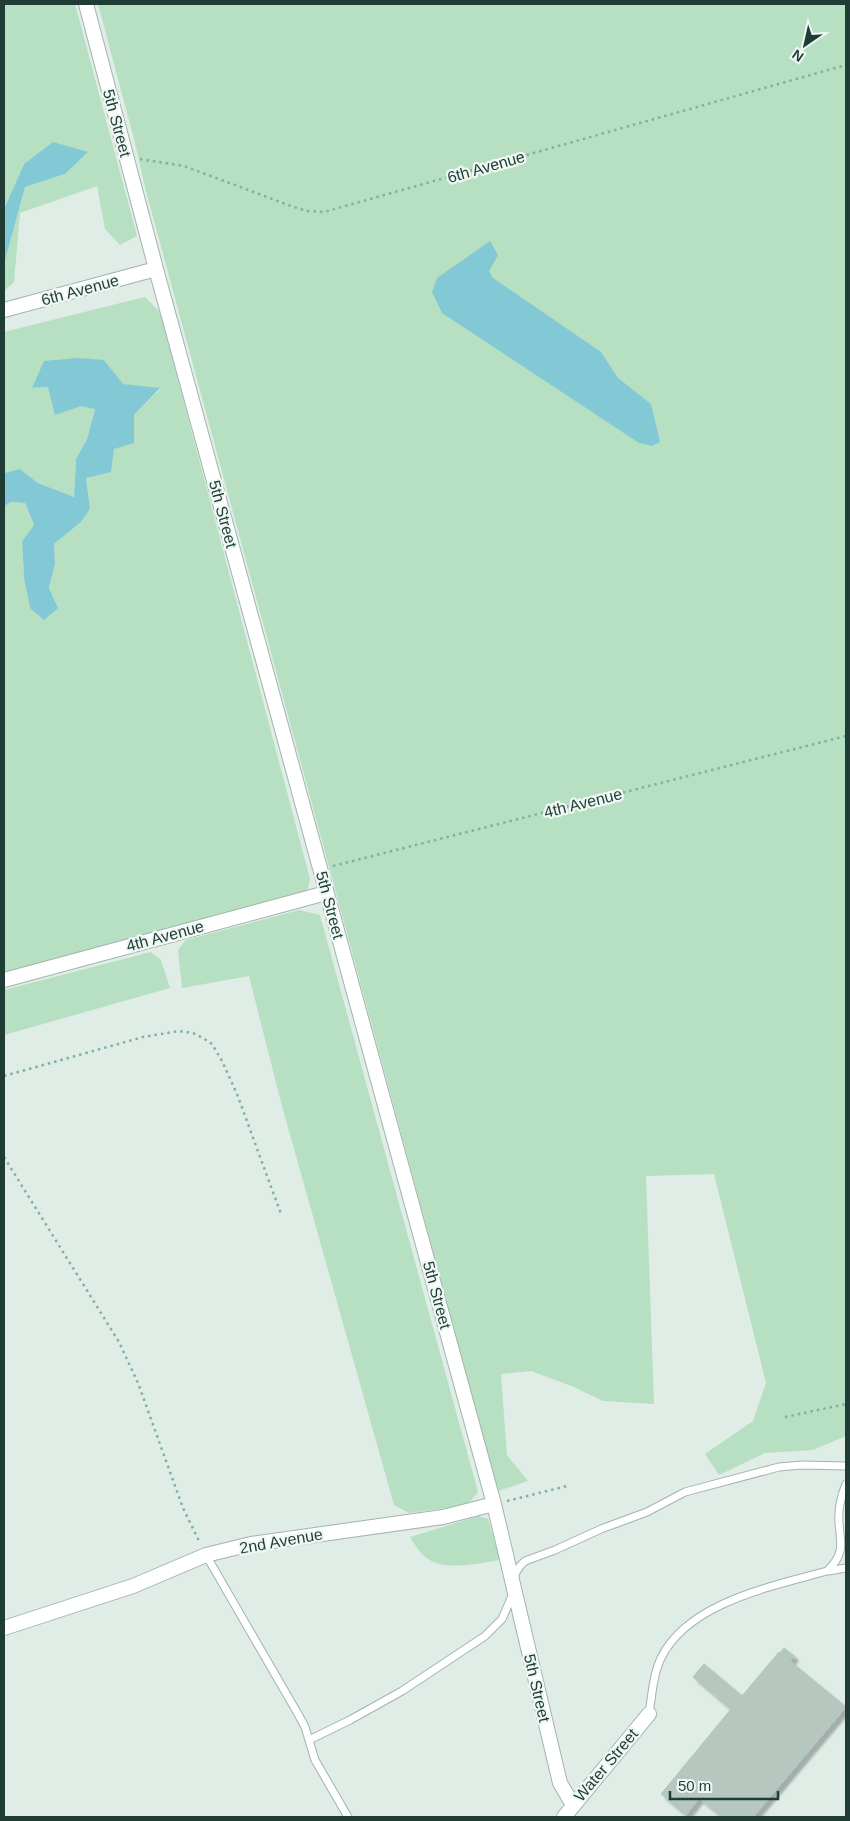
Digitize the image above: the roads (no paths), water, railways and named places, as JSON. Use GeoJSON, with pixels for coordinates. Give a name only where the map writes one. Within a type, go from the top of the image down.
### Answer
{"type":"FeatureCollection","features":[{"type":"Feature","properties":{"kind":"street","name":"5th Street"},"geometry":{"type":"LineString","coordinates":[[86,4],[156,269],[494,1504],[560,1783],[573,1804]]}},
{"type":"Feature","properties":{"kind":"street","name":"6th Avenue"},"geometry":{"type":"LineString","coordinates":[[4,310],[156,269]]}},
{"type":"Feature","properties":{"kind":"street","name":"4th Avenue"},"geometry":{"type":"LineString","coordinates":[[4,980],[326,893]]}},
{"type":"Feature","properties":{"kind":"street","name":"2nd Avenue"},"geometry":{"type":"LineString","coordinates":[[4,1628],[134,1586],[206,1555],[251,1544],[443,1517],[494,1504]]}},
{"type":"Feature","properties":{"kind":"street","name":"Water Street"},"geometry":{"type":"LineString","coordinates":[[564,1817],[650,1714]]}},
{"type":"Feature","properties":{"kind":"lane"},"geometry":{"type":"LineString","coordinates":[[309,1740],[350,1720],[402,1690],[485,1636],[502,1619],[512,1600],[515,1574],[525,1561],[654,1509],[685,1492],[779,1467],[821,1464],[846,1466]]}},
{"type":"Feature","properties":{"kind":"lane"},"geometry":{"type":"LineString","coordinates":[[827,1571],[835,1564],[841,1553],[840,1504],[846,1484]]}},
{"type":"Feature","properties":{"kind":"lane"},"geometry":{"type":"LineString","coordinates":[[206,1555],[305,1727],[315,1760],[348,1817]]}},
{"type":"Feature","properties":{"kind":"lane"},"geometry":{"type":"LineString","coordinates":[[650,1714],[654,1680],[661,1658],[672,1642],[687,1626],[710,1611],[747,1594],[827,1571],[846,1568]]}},
{"type":"Feature","properties":{"kind":"water"},"geometry":{"type":"Polygon","coordinates":[[[53,142],[88,152],[65,174],[25,187],[4,264],[4,209],[24,164],[53,142]]]}},
{"type":"Feature","properties":{"kind":"water"},"geometry":{"type":"Polygon","coordinates":[[[490,241],[498,255],[489,271],[493,278],[601,352],[618,378],[651,404],[660,442],[652,446],[639,443],[442,313],[432,292],[437,278],[490,241]]]}},
{"type":"Feature","properties":{"kind":"water"},"geometry":{"type":"Polygon","coordinates":[[[78,358],[104,360],[123,384],[160,388],[134,415],[134,443],[114,449],[111,472],[86,478],[90,509],[81,522],[54,544],[55,564],[49,588],[58,608],[44,620],[30,608],[24,578],[22,541],[34,525],[25,503],[11,502],[4,506],[4,473],[20,469],[38,483],[74,497],[76,459],[87,439],[95,409],[81,406],[55,415],[48,387],[32,388],[44,361],[78,358]]]}}]}
